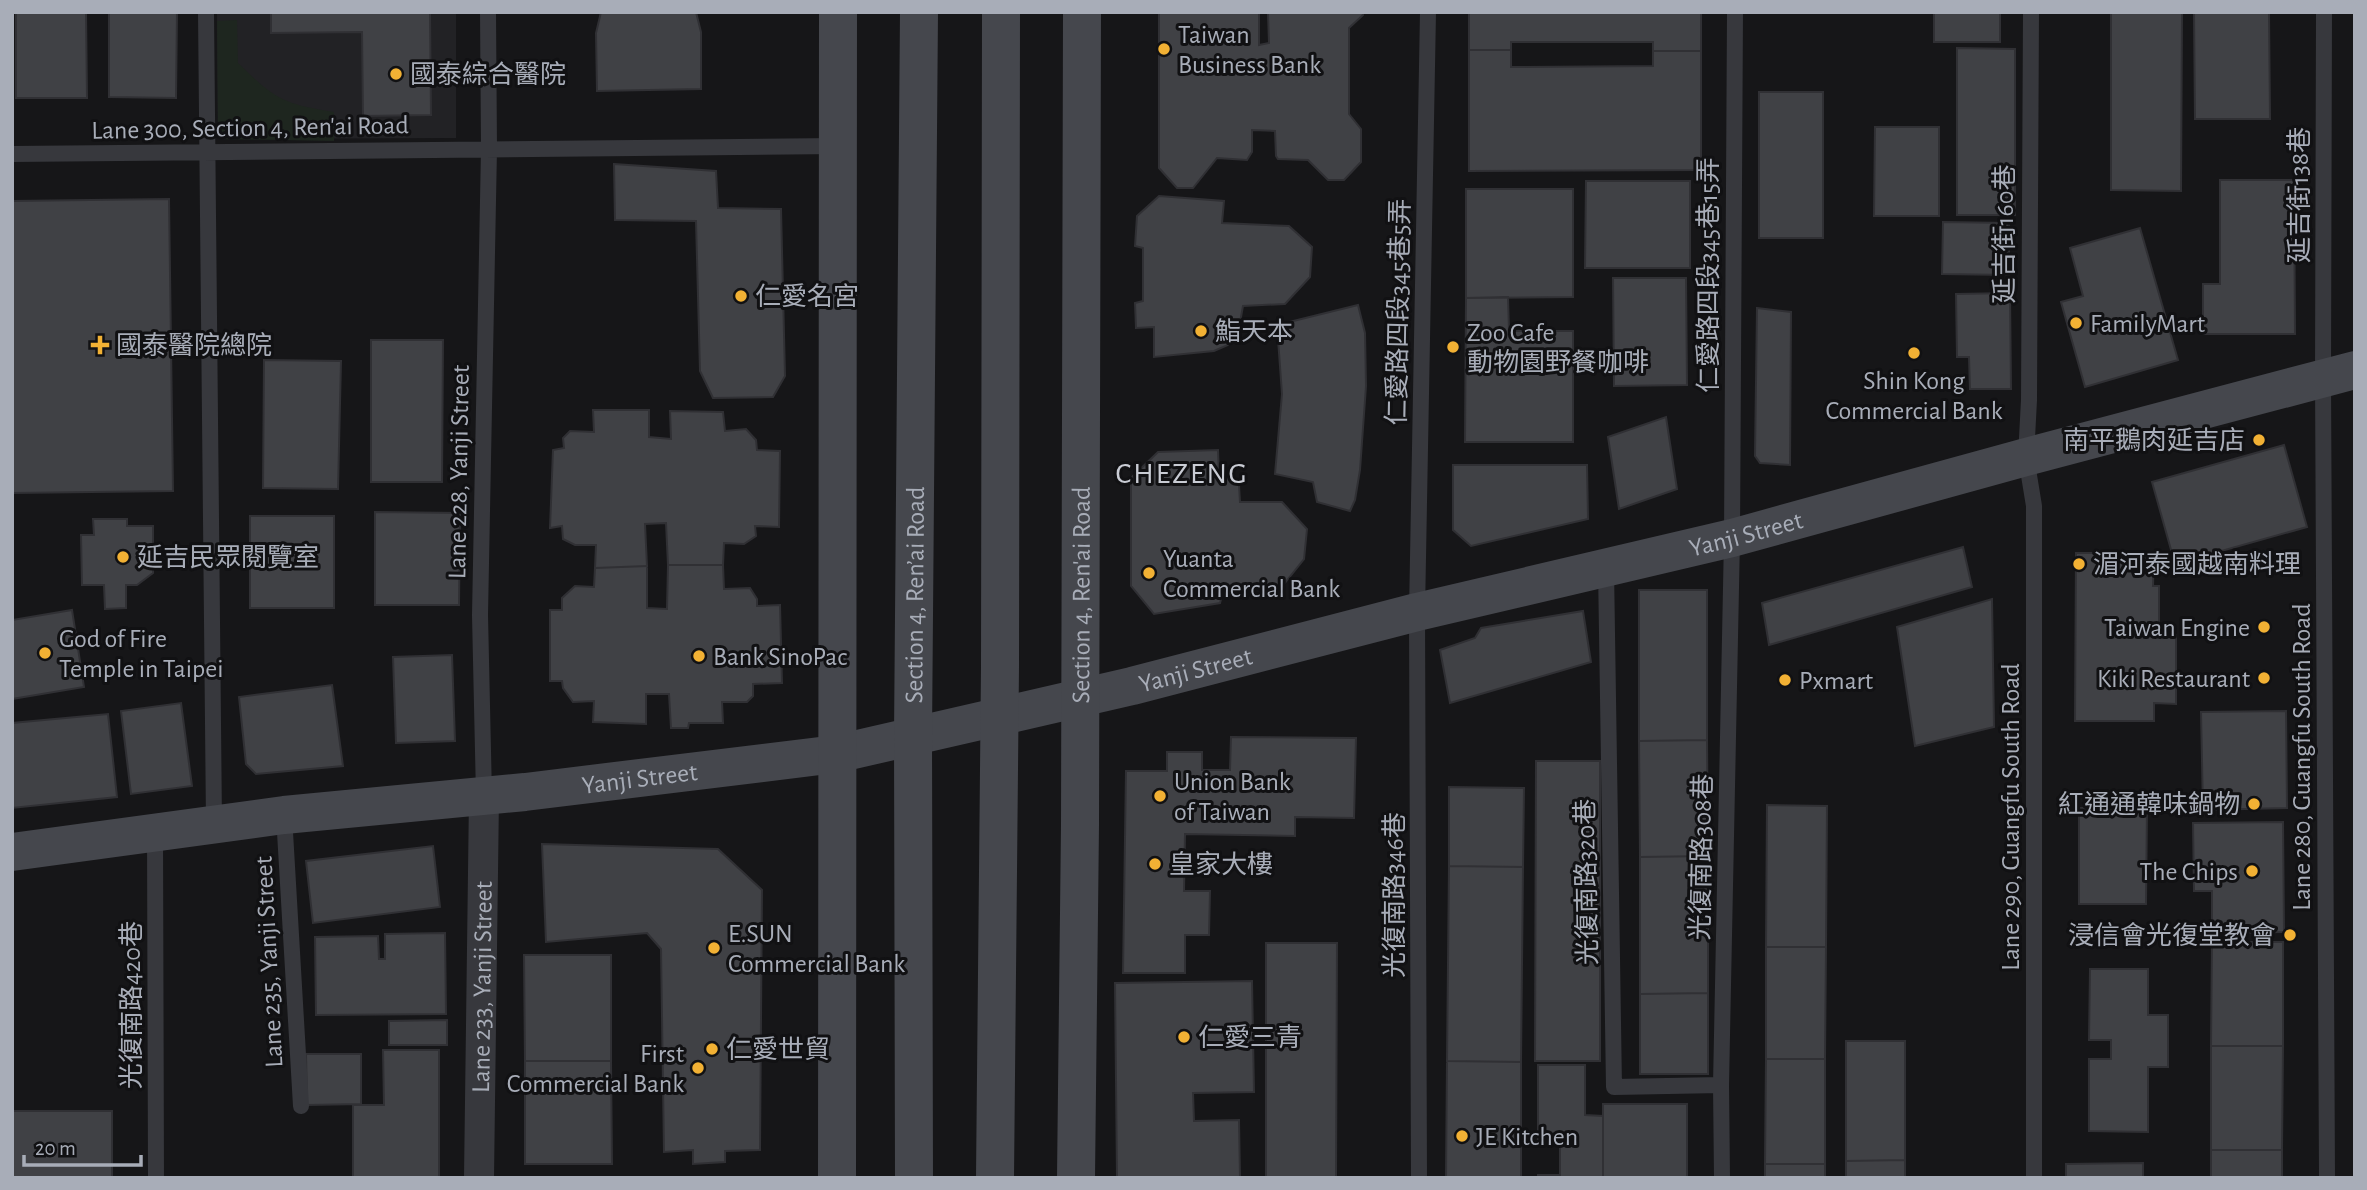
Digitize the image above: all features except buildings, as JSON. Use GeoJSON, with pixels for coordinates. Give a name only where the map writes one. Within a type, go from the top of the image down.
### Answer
{"type":"FeatureCollection","features":[{"type":"Feature","properties":{"kind":"main road"},"geometry":{"type":"LineString","coordinates":[[837,1178],[838,12]]}},
{"type":"Feature","properties":{"kind":"main road","name":"Section 4, Ren’ai Road"},"geometry":{"type":"LineString","coordinates":[[914,1178],[912,736],[919,12]]}},
{"type":"Feature","properties":{"kind":"main road"},"geometry":{"type":"LineString","coordinates":[[995,1178],[1001,12]]}},
{"type":"Feature","properties":{"kind":"main road","name":"Section 4, Ren'ai Road"},"geometry":{"type":"LineString","coordinates":[[1076,1178],[1082,12]]}},
{"type":"Feature","properties":{"kind":"main road","name":"Yanji Street"},"geometry":{"type":"LineString","coordinates":[[12,852],[284,815],[484,796],[836,754],[1732,538],[2339,374]]}},
{"type":"Feature","properties":{"kind":"street","name":"Lane 233, Yanji Street"},"geometry":{"type":"LineString","coordinates":[[480,1178],[484,796]]}},
{"type":"Feature","properties":{"kind":"lane"},"geometry":{"type":"LineString","coordinates":[[206,12],[214,824]]}},
{"type":"Feature","properties":{"kind":"lane"},"geometry":{"type":"LineString","coordinates":[[488,12],[489,149]]}},
{"type":"Feature","properties":{"kind":"lane","name":"仁愛路四段345巷5弄"},"geometry":{"type":"LineString","coordinates":[[1417,612],[1428,12]]}},
{"type":"Feature","properties":{"kind":"lane","name":"仁愛路四段345巷15弄"},"geometry":{"type":"LineString","coordinates":[[1732,538],[1735,12]]}},
{"type":"Feature","properties":{"kind":"lane","name":"延吉街160巷"},"geometry":{"type":"LineString","coordinates":[[2026,457],[2029,400],[2031,12]]}},
{"type":"Feature","properties":{"kind":"lane","name":"延吉街138巷"},"geometry":{"type":"LineString","coordinates":[[2324,12],[2339,374]]}},
{"type":"Feature","properties":{"kind":"lane","name":"Lane 300, Section 4, Ren'ai Road"},"geometry":{"type":"LineString","coordinates":[[12,154],[838,146]]}},
{"type":"Feature","properties":{"kind":"lane","name":"Lane 228, Yanji Street"},"geometry":{"type":"LineString","coordinates":[[484,796],[480,615],[489,149]]}},
{"type":"Feature","properties":{"kind":"lane","name":"Lane 280, Guangfu South Road"},"geometry":{"type":"LineString","coordinates":[[2327,1178],[2339,374]]}},
{"type":"Feature","properties":{"kind":"lane","name":"Lane 290, Guangfu South Road"},"geometry":{"type":"LineString","coordinates":[[2026,457],[2034,506],[2034,1178]]}},
{"type":"Feature","properties":{"kind":"lane","name":"光復南路308巷"},"geometry":{"type":"LineString","coordinates":[[1722,1178],[1721,1086],[1732,538]]}},
{"type":"Feature","properties":{"kind":"lane","name":"光復南路320巷"},"geometry":{"type":"LineString","coordinates":[[1605,568],[1614,1087],[1721,1086]]}},
{"type":"Feature","properties":{"kind":"lane","name":"光復南路346巷"},"geometry":{"type":"LineString","coordinates":[[1417,612],[1419,1178]]}},
{"type":"Feature","properties":{"kind":"lane","name":"Lane 235, Yanji Street"},"geometry":{"type":"LineString","coordinates":[[284,815],[302,1106]]}},
{"type":"Feature","properties":{"kind":"lane","name":"光復南路420巷"},"geometry":{"type":"LineString","coordinates":[[155,831],[156,1178]]}},
{"type":"Feature","properties":{"kind":"shaded area"},"geometry":{"type":"Polygon","coordinates":[[[217,12],[456,12],[456,138],[218,139],[217,12]]]}},
{"type":"Feature","properties":{"kind":"shaded area"},"geometry":{"type":"Polygon","coordinates":[[[237,20],[238,63],[261,85],[281,98],[303,106],[334,112],[334,141],[218,139],[217,21],[237,20]]]}},
{"type":"Feature","properties":{"kind":"place","name":"Taiwan Business Bank"},"geometry":{"type":"Point","coordinates":[1164,49]}},
{"type":"Feature","properties":{"kind":"place","name":"國泰綜合醫院"},"geometry":{"type":"Point","coordinates":[396,74]}},
{"type":"Feature","properties":{"kind":"place","name":"仁愛名宮"},"geometry":{"type":"Point","coordinates":[741,296]}},
{"type":"Feature","properties":{"kind":"place","name":"FamilyMart"},"geometry":{"type":"Point","coordinates":[2076,323]}},
{"type":"Feature","properties":{"kind":"place","name":"鮨天本"},"geometry":{"type":"Point","coordinates":[1201,331]}},
{"type":"Feature","properties":{"kind":"place","name":"國泰醫院總院"},"geometry":{"type":"Point","coordinates":[100,345]}},
{"type":"Feature","properties":{"kind":"place","name":"Zoo Cafe 動物園野餐咖啡"},"geometry":{"type":"Point","coordinates":[1453,347]}},
{"type":"Feature","properties":{"kind":"place","name":"Shin Kong Commercial Bank"},"geometry":{"type":"Point","coordinates":[1914,353]}},
{"type":"Feature","properties":{"kind":"place","name":"南平鵝肉延吉店"},"geometry":{"type":"Point","coordinates":[2259,440]}},
{"type":"Feature","properties":{"kind":"place","name":"延吉民眾閱覽室"},"geometry":{"type":"Point","coordinates":[123,557]}},
{"type":"Feature","properties":{"kind":"place","name":"湄河泰國越南料理"},"geometry":{"type":"Point","coordinates":[2079,564]}},
{"type":"Feature","properties":{"kind":"place","name":"Yuanta Commercial Bank"},"geometry":{"type":"Point","coordinates":[1149,573]}},
{"type":"Feature","properties":{"kind":"place","name":"Taiwan Engine"},"geometry":{"type":"Point","coordinates":[2264,627]}},
{"type":"Feature","properties":{"kind":"place","name":"God of Fire Temple in Taipei"},"geometry":{"type":"Point","coordinates":[45,653]}},
{"type":"Feature","properties":{"kind":"place","name":"Bank SinoPac"},"geometry":{"type":"Point","coordinates":[699,656]}},
{"type":"Feature","properties":{"kind":"place","name":"Kiki Restaurant"},"geometry":{"type":"Point","coordinates":[2264,678]}},
{"type":"Feature","properties":{"kind":"place","name":"Pxmart"},"geometry":{"type":"Point","coordinates":[1785,680]}},
{"type":"Feature","properties":{"kind":"place","name":"Union Bank of Taiwan"},"geometry":{"type":"Point","coordinates":[1160,796]}},
{"type":"Feature","properties":{"kind":"place","name":"紅通通韓味鍋物"},"geometry":{"type":"Point","coordinates":[2254,804]}},
{"type":"Feature","properties":{"kind":"place","name":"皇家大樓"},"geometry":{"type":"Point","coordinates":[1155,864]}},
{"type":"Feature","properties":{"kind":"place","name":"The Chips"},"geometry":{"type":"Point","coordinates":[2252,871]}},
{"type":"Feature","properties":{"kind":"place","name":"浸信會光復堂教會"},"geometry":{"type":"Point","coordinates":[2290,935]}},
{"type":"Feature","properties":{"kind":"place","name":"E.SUN Commercial Bank"},"geometry":{"type":"Point","coordinates":[714,948]}},
{"type":"Feature","properties":{"kind":"place","name":"仁愛三青"},"geometry":{"type":"Point","coordinates":[1184,1037]}},
{"type":"Feature","properties":{"kind":"place","name":"仁愛世貿"},"geometry":{"type":"Point","coordinates":[712,1049]}},
{"type":"Feature","properties":{"kind":"place","name":"First Commercial Bank"},"geometry":{"type":"Point","coordinates":[698,1068]}},
{"type":"Feature","properties":{"kind":"place","name":"JE Kitchen"},"geometry":{"type":"Point","coordinates":[1462,1136]}},
{"type":"Feature","properties":{"kind":"district","name":"CHEZENG"},"geometry":{"type":"Point","coordinates":[1182,473]}}]}
